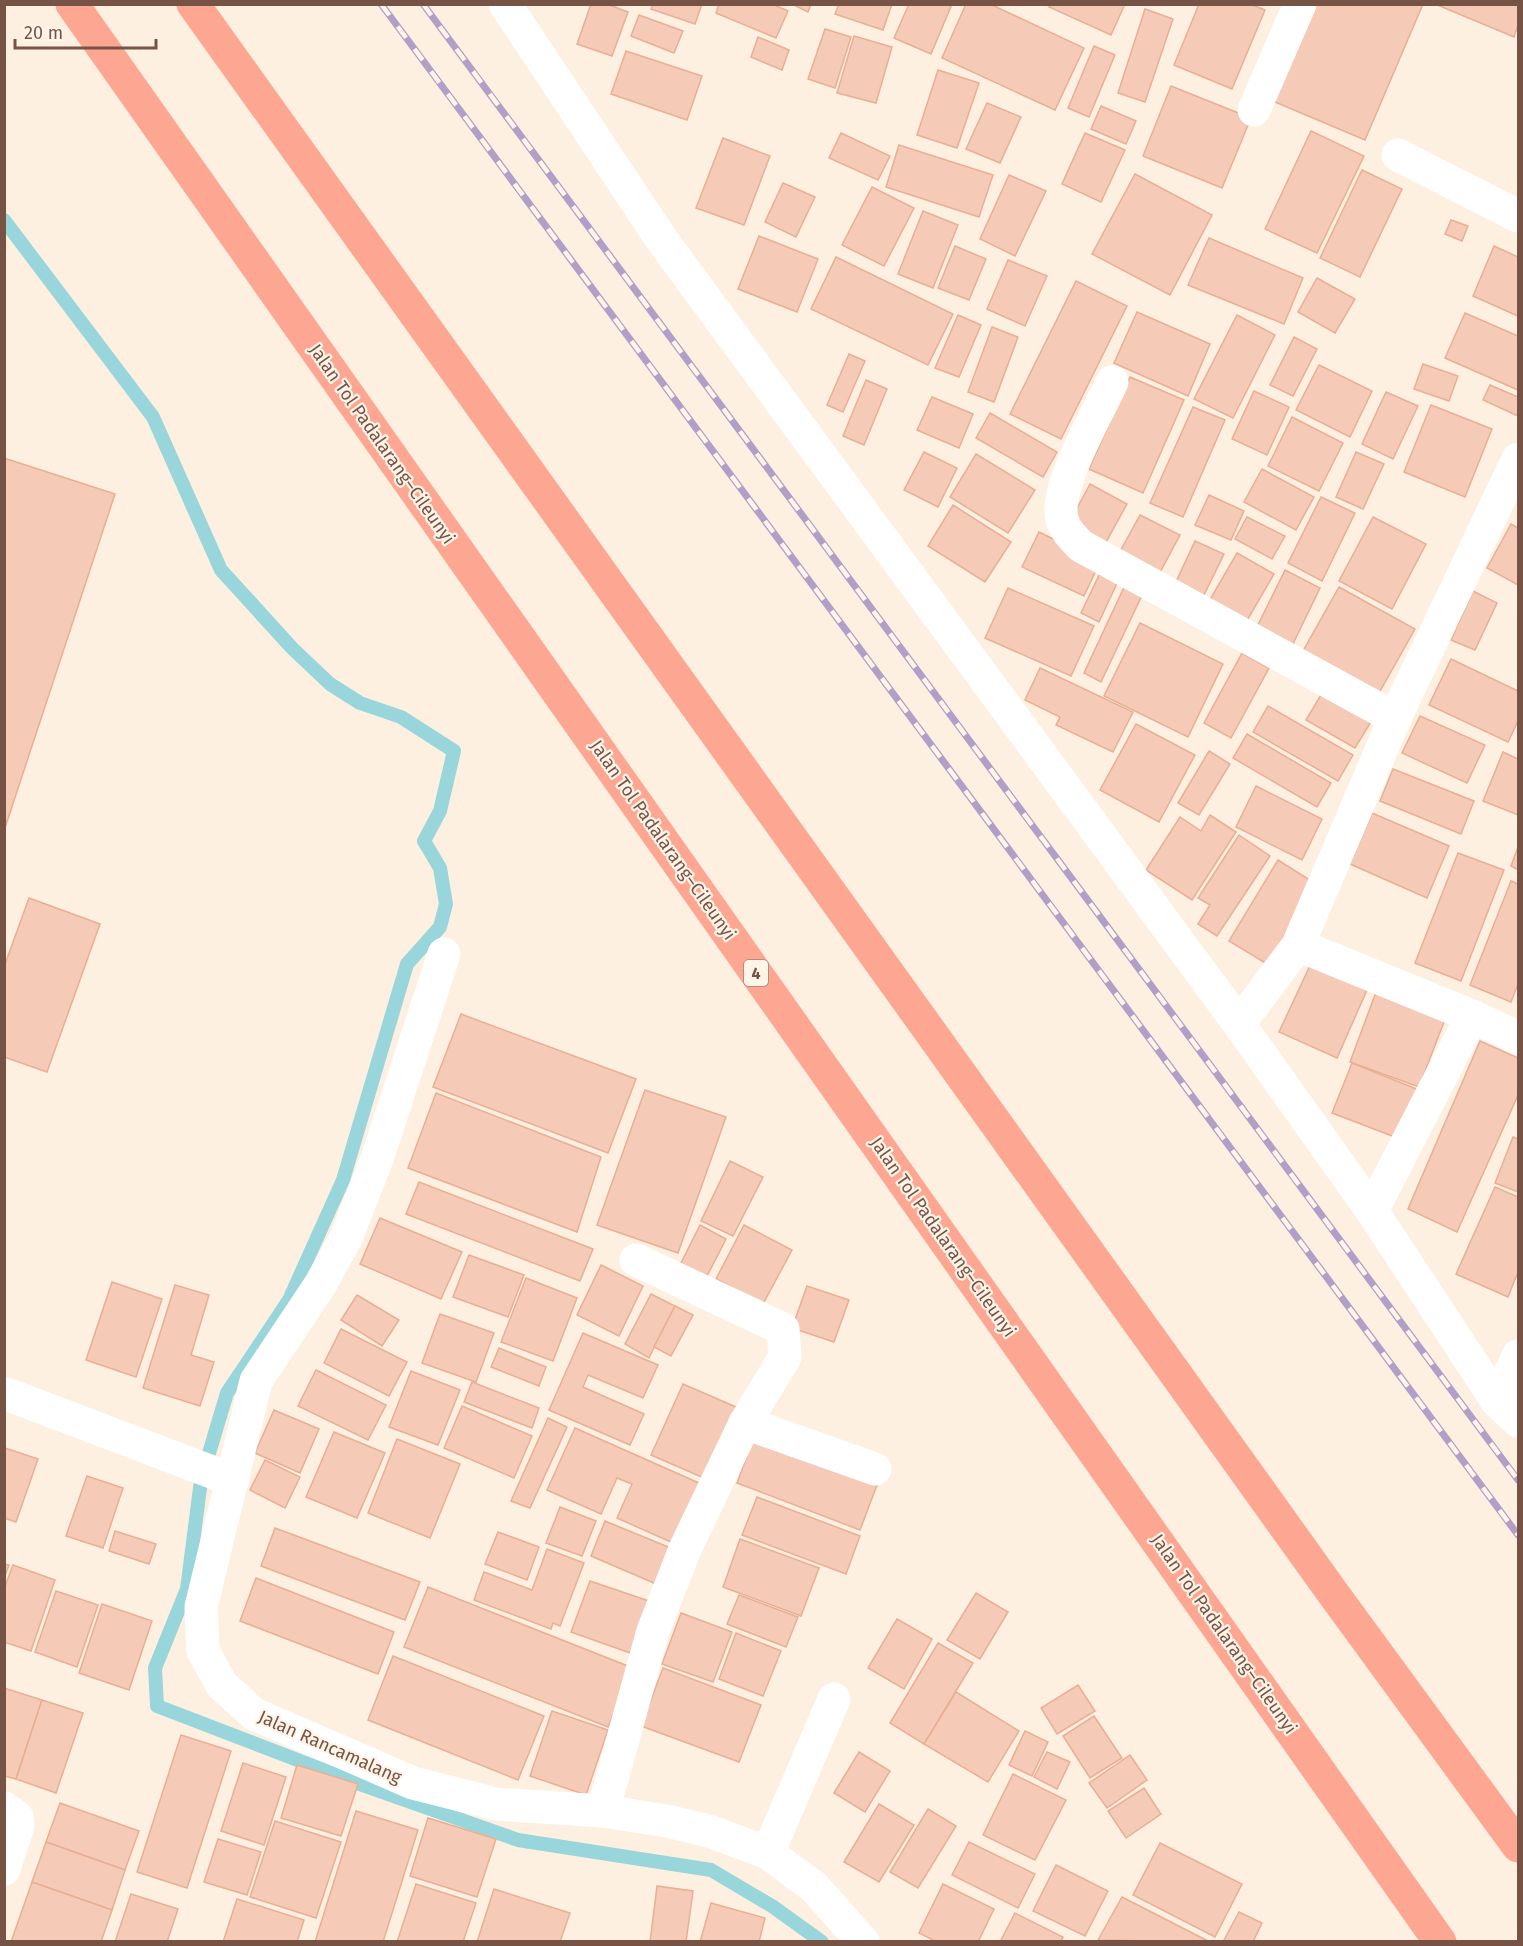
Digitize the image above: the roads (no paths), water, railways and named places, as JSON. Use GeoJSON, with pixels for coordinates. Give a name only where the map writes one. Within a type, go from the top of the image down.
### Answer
{"type":"FeatureCollection","features":[{"type":"Feature","properties":{"kind":"highway","name":"Jalan Tol Padalarang–Cileunyi"},"geometry":{"type":"LineString","coordinates":[[72,4],[1440,1941]]}},
{"type":"Feature","properties":{"kind":"highway"},"geometry":{"type":"LineString","coordinates":[[193,4],[1335,1596],[1518,1846]]}},
{"type":"Feature","properties":{"kind":"highway"},"geometry":{"type":"LineString","coordinates":[[1385,1865],[1427,1941]]}},
{"type":"Feature","properties":{"kind":"street"},"geometry":{"type":"LineString","coordinates":[[505,4],[662,240],[1239,1024],[1372,1211],[1508,1411]]}},
{"type":"Feature","properties":{"kind":"street"},"geometry":{"type":"LineString","coordinates":[[1254,110],[1300,4]]}},
{"type":"Feature","properties":{"kind":"street"},"geometry":{"type":"LineString","coordinates":[[1398,155],[1518,216]]}},
{"type":"Feature","properties":{"kind":"street"},"geometry":{"type":"LineString","coordinates":[[1112,382],[1063,490],[1060,512],[1066,531],[1080,546],[1395,718]]}},
{"type":"Feature","properties":{"kind":"street"},"geometry":{"type":"LineString","coordinates":[[1239,1024],[1298,945],[1395,718],[1518,459]]}},
{"type":"Feature","properties":{"kind":"street"},"geometry":{"type":"LineString","coordinates":[[1298,945],[1472,1016],[1518,1038]]}},
{"type":"Feature","properties":{"kind":"street","name":"Jalan Rancamalang"},"geometry":{"type":"LineString","coordinates":[[444,954],[377,1160],[346,1238],[320,1285],[256,1381],[227,1478],[201,1607],[203,1651],[222,1685],[254,1714],[413,1783],[496,1804],[603,1811],[667,1821],[712,1832],[768,1853],[814,1887],[863,1941]]}},
{"type":"Feature","properties":{"kind":"street"},"geometry":{"type":"LineString","coordinates":[[1372,1211],[1472,1016]]}},
{"type":"Feature","properties":{"kind":"street"},"geometry":{"type":"LineString","coordinates":[[603,1811],[653,1631],[685,1550],[745,1423],[785,1357],[783,1329],[636,1260]]}},
{"type":"Feature","properties":{"kind":"street"},"geometry":{"type":"LineString","coordinates":[[1508,1411],[1518,1356]]}},
{"type":"Feature","properties":{"kind":"street"},"geometry":{"type":"LineString","coordinates":[[4,1393],[227,1478]]}},
{"type":"Feature","properties":{"kind":"street"},"geometry":{"type":"LineString","coordinates":[[745,1423],[875,1469]]}},
{"type":"Feature","properties":{"kind":"street"},"geometry":{"type":"LineString","coordinates":[[768,1853],[834,1700]]}},
{"type":"Feature","properties":{"kind":"street"},"geometry":{"type":"LineString","coordinates":[[4,1808],[17,1817],[18,1826],[4,1869]]}},
{"type":"Feature","properties":{"kind":"waterway"},"geometry":{"type":"LineString","coordinates":[[4,220],[153,417],[221,570],[292,648],[330,684],[360,703],[401,717],[454,751],[440,811],[424,841],[440,868],[446,904],[440,927],[407,964],[343,1180],[289,1300],[227,1393],[201,1480],[187,1589],[155,1668],[157,1706],[365,1786],[518,1840],[711,1870],[772,1906],[822,1942]]}},
{"type":"Feature","properties":{"kind":"railway"},"geometry":{"type":"LineString","coordinates":[[381,4],[1518,1535]]}},
{"type":"Feature","properties":{"kind":"railway"},"geometry":{"type":"LineString","coordinates":[[423,4],[1518,1480]]}}]}
